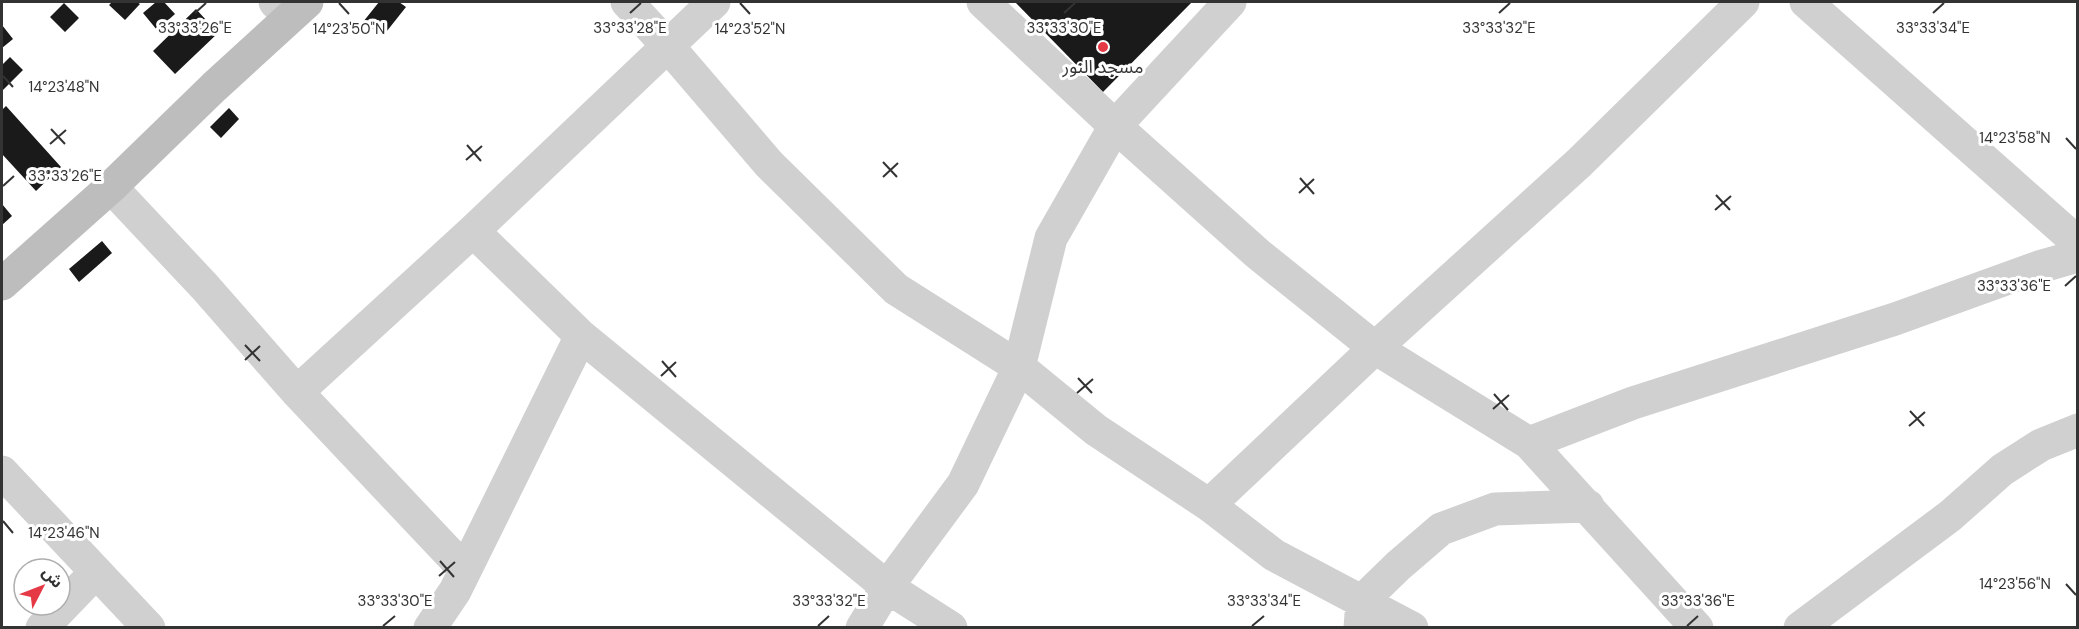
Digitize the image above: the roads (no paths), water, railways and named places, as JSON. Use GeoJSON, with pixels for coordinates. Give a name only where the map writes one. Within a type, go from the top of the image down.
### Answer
{"type":"FeatureCollection","features":[{"type":"Feature","properties":{"kind":"street"},"geometry":{"type":"LineString","coordinates":[[627,2],[668,45],[769,164],[896,289],[1019,366],[1096,430],[1209,505],[1274,555],[1361,614],[1412,627]]}},
{"type":"Feature","properties":{"kind":"street"},"geometry":{"type":"LineString","coordinates":[[297,392],[473,231],[714,2]]}},
{"type":"Feature","properties":{"kind":"street"},"geometry":{"type":"LineString","coordinates":[[983,2],[1115,126],[1258,254],[1375,348],[1529,443],[1698,627]]}},
{"type":"Feature","properties":{"kind":"street"},"geometry":{"type":"LineString","coordinates":[[862,627],[888,587],[963,484],[1019,366],[1052,238],[1115,126],[1230,2]]}},
{"type":"Feature","properties":{"kind":"street"},"geometry":{"type":"LineString","coordinates":[[1209,505],[1375,348],[1579,163],[1743,2]]}},
{"type":"Feature","properties":{"kind":"street"},"geometry":{"type":"LineString","coordinates":[[1806,2],[2078,243]]}},
{"type":"Feature","properties":{"kind":"street"},"geometry":{"type":"LineString","coordinates":[[2,284],[111,187],[214,87],[291,7]]}},
{"type":"Feature","properties":{"kind":"street"},"geometry":{"type":"LineString","coordinates":[[111,187],[205,287],[297,392],[465,570]]}},
{"type":"Feature","properties":{"kind":"street"},"geometry":{"type":"LineString","coordinates":[[473,231],[581,336],[888,587],[951,627]]}},
{"type":"Feature","properties":{"kind":"street"},"geometry":{"type":"LineString","coordinates":[[1529,443],[1632,403],[1895,319],[2039,267],[2078,256]]}},
{"type":"Feature","properties":{"kind":"street"},"geometry":{"type":"LineString","coordinates":[[430,627],[455,591],[581,336]]}},
{"type":"Feature","properties":{"kind":"street"},"geometry":{"type":"LineString","coordinates":[[1800,627],[1950,516],[2002,470],[2041,445],[2078,430]]}},
{"type":"Feature","properties":{"kind":"street"},"geometry":{"type":"LineString","coordinates":[[2,472],[149,627]]}},
{"type":"Feature","properties":{"kind":"street"},"geometry":{"type":"LineString","coordinates":[[1361,614],[1398,566],[1441,529],[1495,509],[1588,506]]}},
{"type":"Feature","properties":{"kind":"street"},"geometry":{"type":"LineString","coordinates":[[42,627],[96,572]]}},
{"type":"Feature","properties":{"kind":"place","name":"مسجد النور"},"geometry":{"type":"Point","coordinates":[1103,47]}}]}
